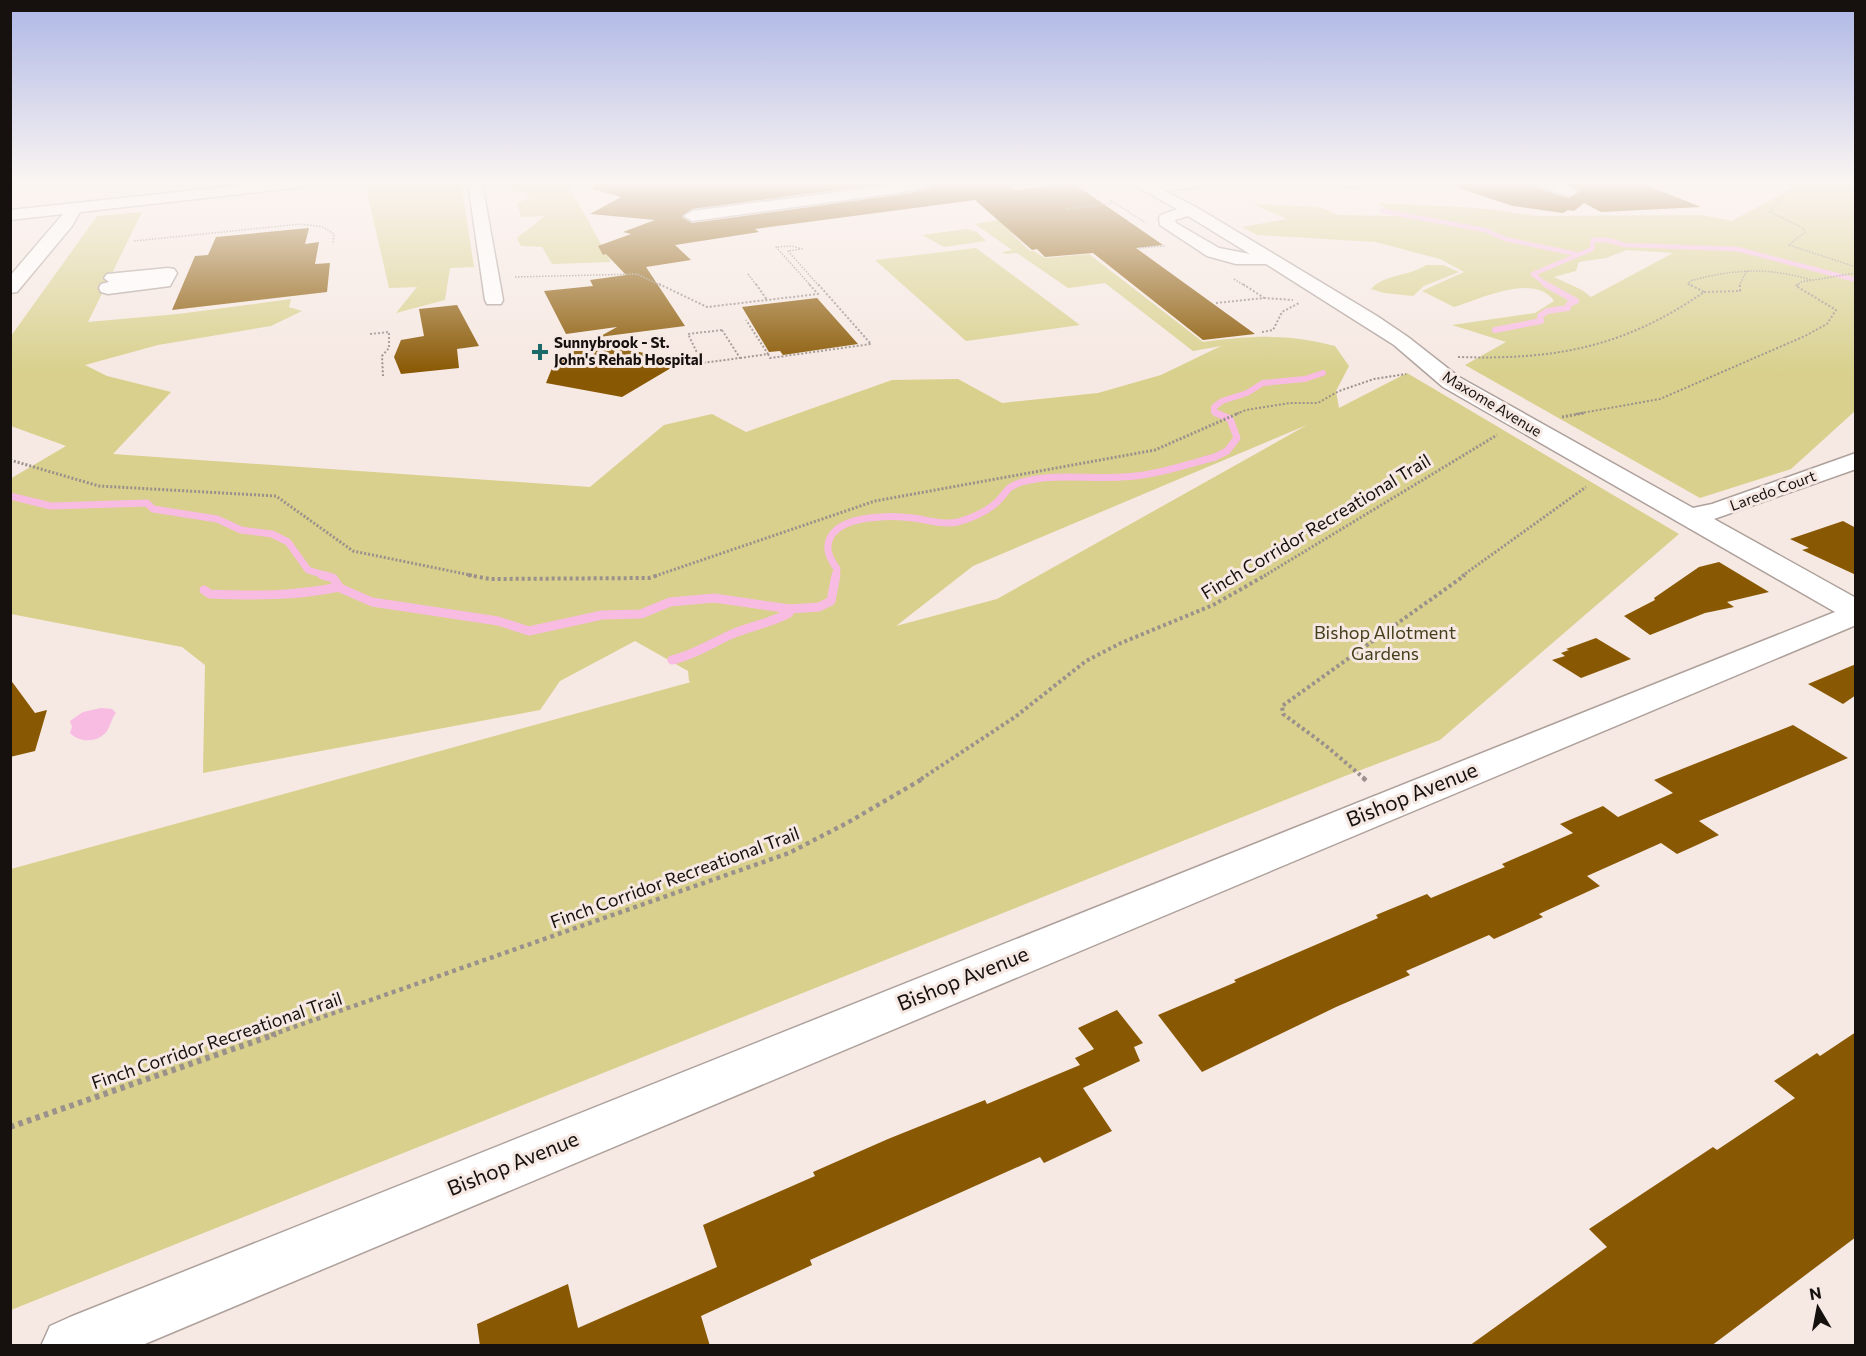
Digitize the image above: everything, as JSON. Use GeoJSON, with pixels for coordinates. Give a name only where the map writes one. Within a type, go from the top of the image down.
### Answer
{"type":"FeatureCollection","features":[{"type":"Feature","properties":{"kind":"street"},"geometry":{"type":"LineString","coordinates":[[10,288],[45,246]]}},
{"type":"Feature","properties":{"kind":"street"},"geometry":{"type":"LineString","coordinates":[[485,246],[494,300]]}},
{"type":"Feature","properties":{"kind":"street"},"geometry":{"type":"LineString","coordinates":[[1203,246],[1219,256],[1250,260],[1270,259]]}},
{"type":"Feature","properties":{"kind":"street","name":"Maxome Avenue"},"geometry":{"type":"LineString","coordinates":[[1249,246],[1401,341],[1451,382],[1856,613]]}},
{"type":"Feature","properties":{"kind":"street","name":"Laredo Court"},"geometry":{"type":"LineString","coordinates":[[1689,517],[1720,510],[1856,460]]}},
{"type":"Feature","properties":{"kind":"street","name":"Bishop Avenue"},"geometry":{"type":"LineString","coordinates":[[70,1346],[1856,613]]}},
{"type":"Feature","properties":{"kind":"path"},"geometry":{"type":"LineString","coordinates":[[516,277],[637,274],[707,307],[818,294],[776,247],[788,246]]}},
{"type":"Feature","properties":{"kind":"path"},"geometry":{"type":"LineString","coordinates":[[746,320],[770,358],[870,344],[788,251],[802,249],[793,246]]}},
{"type":"Feature","properties":{"kind":"path"},"geometry":{"type":"LineString","coordinates":[[1795,246],[1856,267]]}},
{"type":"Feature","properties":{"kind":"path"},"geometry":{"type":"LineString","coordinates":[[1756,270],[1746,272],[1739,287],[1740,291],[1704,292],[1688,284],[1728,271],[1756,270],[1788,272],[1811,280]]}},
{"type":"Feature","properties":{"kind":"path"},"geometry":{"type":"LineString","coordinates":[[1558,418],[1660,399],[1814,332],[1827,324],[1836,310],[1823,300],[1796,287],[1801,282],[1856,273]]}},
{"type":"Feature","properties":{"kind":"path"},"geometry":{"type":"LineString","coordinates":[[748,274],[767,300]]}},
{"type":"Feature","properties":{"kind":"path"},"geometry":{"type":"LineString","coordinates":[[1453,356],[1532,358],[1608,343],[1687,306],[1704,292]]}},
{"type":"Feature","properties":{"kind":"path"},"geometry":{"type":"LineString","coordinates":[[1216,303],[1264,298],[1306,302],[1288,306],[1281,312],[1274,330],[1262,332]]}},
{"type":"Feature","properties":{"kind":"path"},"geometry":{"type":"LineString","coordinates":[[740,358],[723,330],[688,334],[702,363],[740,358],[768,354]]}},
{"type":"Feature","properties":{"kind":"path"},"geometry":{"type":"LineString","coordinates":[[370,334],[389,332],[389,348],[382,356],[383,376]]}},
{"type":"Feature","properties":{"kind":"path"},"geometry":{"type":"LineString","coordinates":[[10,460],[99,486],[276,496],[353,551],[490,579],[649,578],[875,501],[1155,450],[1246,410],[1290,403],[1318,403],[1339,391],[1374,379],[1412,374]]}},
{"type":"Feature","properties":{"kind":"path","name":"Finch Corridor Recreational Trail"},"geometry":{"type":"LineString","coordinates":[[10,1127],[789,853],[840,827],[997,730],[1085,662],[1124,643],[1196,614],[1231,596],[1507,430]]}},
{"type":"Feature","properties":{"kind":"path"},"geometry":{"type":"LineString","coordinates":[[1392,803],[1325,745],[1283,714],[1282,706],[1575,494],[1593,485]]}},
{"type":"Feature","properties":{"kind":"green space","name":"Bishop Allotment Gardens"},"geometry":{"type":"Polygon","coordinates":[[[75,246],[125,246],[88,322],[178,314],[291,299],[289,307],[302,311],[271,326],[158,345],[85,365],[107,376],[171,392],[113,454],[590,487],[664,425],[712,414],[746,432],[892,380],[958,379],[1002,403],[1098,393],[1161,375],[1221,346],[1193,351],[1105,283],[1068,288],[1017,253],[1002,252],[1012,250],[1007,246],[1025,246],[1045,258],[1089,254],[1203,342],[1237,338],[1285,337],[1335,346],[1349,366],[1336,391],[1339,408],[1407,373],[1679,534],[1440,740],[11,1310],[11,869],[691,682],[688,671],[635,641],[560,681],[540,710],[203,773],[205,665],[182,647],[11,614],[10,479],[66,446],[11,426],[11,336],[75,246]],[[1307,425],[973,566],[896,626],[997,599],[1307,425]]]}},
{"type":"Feature","properties":{"kind":"green space"},"geometry":{"type":"Polygon","coordinates":[[[379,246],[471,246],[474,267],[450,268],[445,300],[396,313],[417,287],[389,288],[379,246]]]}},
{"type":"Feature","properties":{"kind":"green space"},"geometry":{"type":"Polygon","coordinates":[[[527,246],[602,246],[611,262],[552,264],[542,247],[527,246]]]}},
{"type":"Feature","properties":{"kind":"green space"},"geometry":{"type":"Polygon","coordinates":[[[1391,246],[1855,246],[1855,411],[1791,469],[1700,498],[1465,365],[1506,342],[1452,325],[1535,313],[1554,301],[1545,293],[1521,288],[1492,294],[1454,307],[1422,291],[1464,272],[1440,259],[1391,246]],[[1627,250],[1606,258],[1579,262],[1576,271],[1554,277],[1582,290],[1591,297],[1673,253],[1627,250]]]}},
{"type":"Feature","properties":{"kind":"green space"},"geometry":{"type":"Polygon","coordinates":[[[976,248],[1080,325],[966,341],[875,260],[976,248]]]}},
{"type":"Feature","properties":{"kind":"green space"},"geometry":{"type":"Polygon","coordinates":[[[1426,265],[1443,265],[1459,272],[1424,286],[1413,296],[1384,293],[1371,289],[1383,280],[1420,269],[1426,265]]]}},
{"type":"Feature","properties":{"kind":"shaded area"},"geometry":{"type":"Polygon","coordinates":[[[101,708],[112,709],[116,713],[103,735],[94,740],[84,740],[70,733],[72,727],[70,721],[83,712],[101,708]]]}},
{"type":"Feature","properties":{"kind":"building"},"geometry":{"type":"Polygon","coordinates":[[[212,246],[318,246],[315,264],[330,263],[327,292],[172,310],[195,256],[208,255],[212,246]]]}},
{"type":"Feature","properties":{"kind":"building"},"geometry":{"type":"Polygon","coordinates":[[[598,246],[676,246],[691,260],[646,267],[685,326],[599,337],[617,327],[566,334],[544,291],[593,286],[590,280],[626,275],[606,254],[603,255],[598,246]]]}},
{"type":"Feature","properties":{"kind":"building"},"geometry":{"type":"Polygon","coordinates":[[[1028,246],[1151,246],[1136,248],[1255,334],[1203,340],[1093,253],[1045,257],[1037,249],[1032,250],[1028,246]]]}},
{"type":"Feature","properties":{"kind":"building"},"geometry":{"type":"Polygon","coordinates":[[[817,298],[858,344],[783,355],[780,351],[769,352],[742,307],[817,298]]]}},
{"type":"Feature","properties":{"kind":"building"},"geometry":{"type":"Polygon","coordinates":[[[457,305],[479,346],[457,349],[459,368],[401,374],[394,357],[401,340],[424,336],[419,309],[457,305]]]}},
{"type":"Feature","properties":{"kind":"building"},"geometry":{"type":"Polygon","coordinates":[[[590,342],[669,358],[659,366],[671,368],[622,397],[546,383],[554,363],[590,342]]]}},
{"type":"Feature","properties":{"kind":"building"},"geometry":{"type":"Polygon","coordinates":[[[1843,521],[1856,528],[1856,575],[1802,550],[1809,548],[1790,539],[1843,521]]]}},
{"type":"Feature","properties":{"kind":"building"},"geometry":{"type":"Polygon","coordinates":[[[1719,562],[1769,592],[1727,602],[1734,607],[1705,613],[1650,635],[1624,616],[1655,600],[1654,598],[1699,567],[1719,562]]]}},
{"type":"Feature","properties":{"kind":"building"},"geometry":{"type":"Polygon","coordinates":[[[1596,638],[1631,659],[1581,678],[1552,660],[1565,656],[1561,653],[1569,650],[1566,649],[1596,638]]]}},
{"type":"Feature","properties":{"kind":"building"},"geometry":{"type":"Polygon","coordinates":[[[1856,664],[1856,695],[1843,704],[1808,684],[1856,664]]]}},
{"type":"Feature","properties":{"kind":"building"},"geometry":{"type":"Polygon","coordinates":[[[10,679],[35,713],[47,710],[35,751],[10,757],[10,679]]]}},
{"type":"Feature","properties":{"kind":"building"},"geometry":{"type":"Polygon","coordinates":[[[1793,725],[1848,758],[1699,821],[1719,835],[1677,854],[1661,843],[1587,876],[1600,886],[1539,914],[1543,917],[1494,939],[1489,935],[1406,971],[1410,975],[1336,1007],[1202,1072],[1158,1015],[1378,918],[1376,915],[1427,894],[1431,898],[1505,867],[1502,864],[1573,833],[1560,824],[1603,806],[1618,817],[1673,793],[1654,780],[1793,725]]]}},
{"type":"Feature","properties":{"kind":"building"},"geometry":{"type":"Polygon","coordinates":[[[1117,1010],[1143,1043],[1134,1047],[1140,1061],[1083,1088],[1112,1131],[1044,1163],[1040,1157],[810,1260],[812,1265],[701,1316],[710,1346],[480,1346],[477,1324],[568,1284],[578,1328],[717,1267],[703,1225],[815,1176],[813,1172],[888,1139],[985,1100],[987,1104],[1080,1065],[1075,1058],[1094,1049],[1078,1028],[1117,1010]]]}},
{"type":"Feature","properties":{"kind":"building"},"geometry":{"type":"Polygon","coordinates":[[[1856,1032],[1856,1237],[1711,1346],[1469,1346],[1607,1247],[1589,1229],[1713,1147],[1717,1150],[1795,1098],[1774,1081],[1817,1053],[1820,1056],[1856,1032]]]}},
{"type":"Feature","properties":{"kind":"waterway"},"geometry":{"type":"LineString","coordinates":[[1539,246],[1576,254]]}},
{"type":"Feature","properties":{"kind":"waterway"},"geometry":{"type":"LineString","coordinates":[[1547,285],[1533,274],[1592,249],[1592,246]]}},
{"type":"Feature","properties":{"kind":"waterway"},"geometry":{"type":"LineString","coordinates":[[1661,246],[1737,249],[1856,280]]}},
{"type":"Feature","properties":{"kind":"waterway"},"geometry":{"type":"LineString","coordinates":[[1495,330],[1541,321],[1540,316],[1547,311],[1568,308],[1569,304],[1576,301],[1547,285]]}},
{"type":"Feature","properties":{"kind":"waterway"},"geometry":{"type":"LineString","coordinates":[[1220,414],[1214,412],[1214,407],[1222,401],[1247,393],[1263,383],[1305,379],[1323,373]]}},
{"type":"Feature","properties":{"kind":"waterway"},"geometry":{"type":"LineString","coordinates":[[836,576],[837,569],[830,557],[828,545],[831,536],[846,524],[869,518],[893,517],[941,523],[958,522],[994,505],[1010,488],[1022,482],[1059,477],[1145,475],[1215,457],[1227,451],[1237,438],[1230,419],[1216,413]]}},
{"type":"Feature","properties":{"kind":"waterway"},"geometry":{"type":"LineString","coordinates":[[10,496],[51,506],[147,503],[153,509],[217,519],[241,530],[272,534],[288,542],[308,570],[327,576]]}},
{"type":"Feature","properties":{"kind":"waterway"},"geometry":{"type":"LineString","coordinates":[[322,575],[333,578],[340,588],[372,602],[498,621],[529,631],[602,615],[641,614],[670,602],[714,598],[790,609]]}},
{"type":"Feature","properties":{"kind":"waterway"},"geometry":{"type":"LineString","coordinates":[[790,609],[819,607],[831,601],[836,575]]}},
{"type":"Feature","properties":{"kind":"waterway"},"geometry":{"type":"LineString","coordinates":[[204,590],[210,594],[259,595],[291,594],[339,587]]}},
{"type":"Feature","properties":{"kind":"waterway"},"geometry":{"type":"LineString","coordinates":[[672,660],[789,613],[790,609]]}},
{"type":"Feature","properties":{"kind":"place","name":"Sunnybrook - St. John's Rehab Hospital"},"geometry":{"type":"Point","coordinates":[540,352]}}]}
